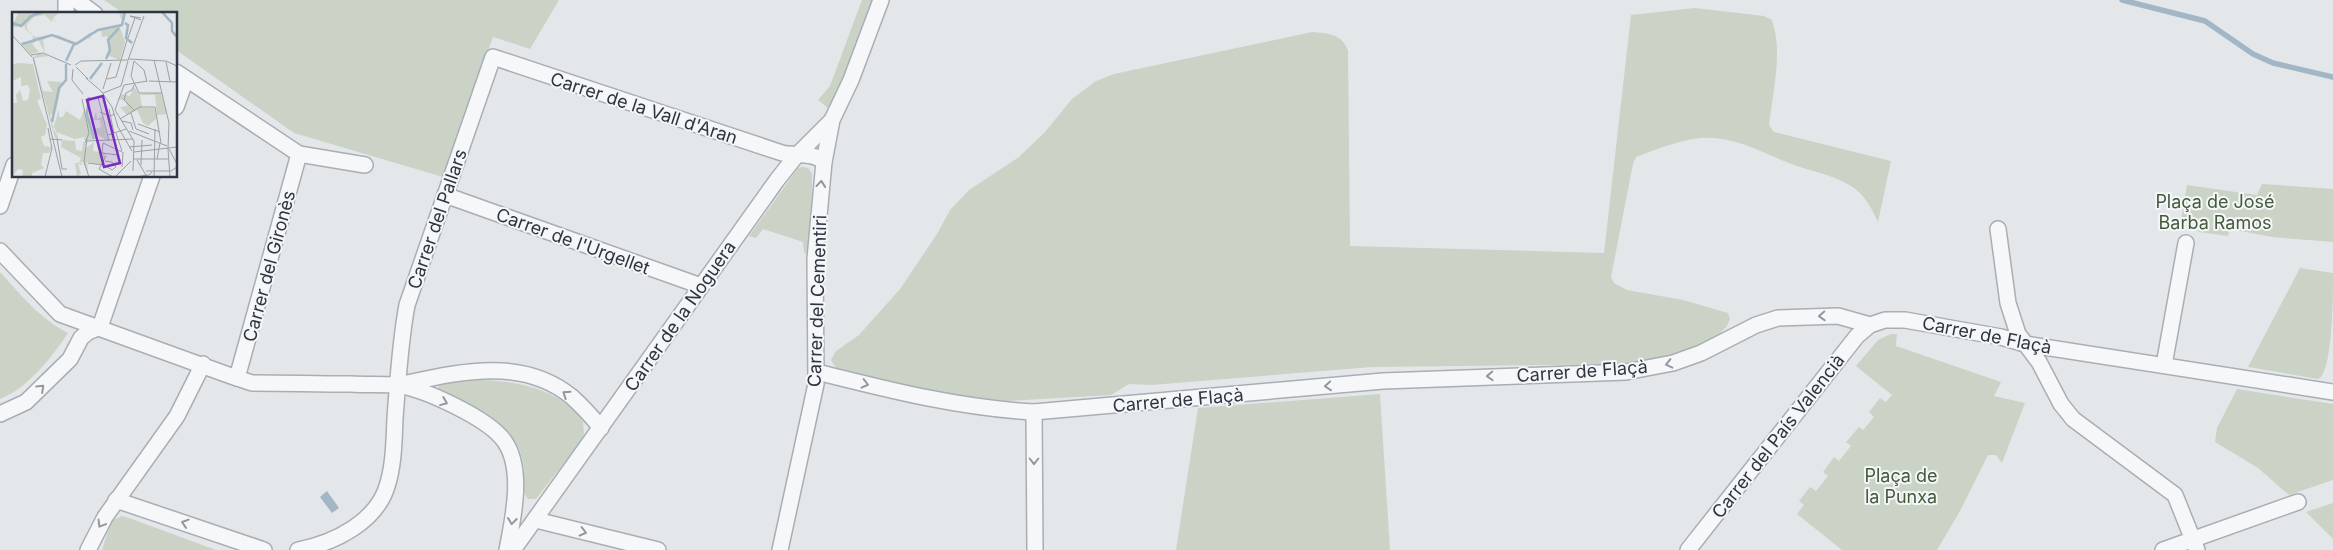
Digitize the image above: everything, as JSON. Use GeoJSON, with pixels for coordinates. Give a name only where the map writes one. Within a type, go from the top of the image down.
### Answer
{"type":"FeatureCollection","features":[{"type":"Feature","properties":{"kind":"street","name":"Carrer del Cementiri"},"geometry":{"type":"LineString","coordinates":[[780,550],[813,403],[817,372],[815,259],[824,162],[832,120],[851,80],[881,0]]}},
{"type":"Feature","properties":{"kind":"street"},"geometry":{"type":"LineString","coordinates":[[80,1],[93,12]]}},
{"type":"Feature","properties":{"kind":"street","name":"Carrer de la Vall d'Aran"},"geometry":{"type":"LineString","coordinates":[[493,57],[782,153],[796,156],[809,155],[820,158],[824,162]]}},
{"type":"Feature","properties":{"kind":"street","name":"Carrer del Pallars"},"geometry":{"type":"LineString","coordinates":[[298,550],[338,539],[361,522],[378,504],[388,485],[393,460],[401,334],[407,304],[493,57]]}},
{"type":"Feature","properties":{"kind":"street"},"geometry":{"type":"LineString","coordinates":[[178,95],[181,76],[299,154],[365,165]]}},
{"type":"Feature","properties":{"kind":"street","name":"Carrer de la Noguera"},"geometry":{"type":"LineString","coordinates":[[513,550],[777,180],[796,156],[832,120]]}},
{"type":"Feature","properties":{"kind":"street","name":"Carrer del Gironès"},"geometry":{"type":"LineString","coordinates":[[238,378],[299,154]]}},
{"type":"Feature","properties":{"kind":"street"},"geometry":{"type":"LineString","coordinates":[[1,196],[12,170]]}},
{"type":"Feature","properties":{"kind":"street"},"geometry":{"type":"LineString","coordinates":[[0,414],[26,402],[70,359],[81,338],[88,332],[100,327],[151,178]]}},
{"type":"Feature","properties":{"kind":"street","name":"Carrer de l'Urgellet"},"geometry":{"type":"LineString","coordinates":[[446,195],[701,286]]}},
{"type":"Feature","properties":{"kind":"street"},"geometry":{"type":"LineString","coordinates":[[1998,228],[2008,303],[2018,334],[2044,369],[2061,404],[2079,425],[2175,495],[2195,545]]}},
{"type":"Feature","properties":{"kind":"street"},"geometry":{"type":"LineString","coordinates":[[2164,365],[2186,243]]}},
{"type":"Feature","properties":{"kind":"street"},"geometry":{"type":"LineString","coordinates":[[0,252],[60,314],[238,378],[252,382],[398,385],[477,370],[500,370],[538,379],[571,396],[601,428]]}},
{"type":"Feature","properties":{"kind":"street","name":"Carrer de Flaçà"},"geometry":{"type":"LineString","coordinates":[[817,372],[936,401],[995,410],[1034,412],[1383,381],[1626,372],[1680,361],[1702,353],[1756,324],[1778,318],[1838,316],[1870,325],[1885,320],[1904,320],[2001,337],[2025,344],[2333,392]]}},
{"type":"Feature","properties":{"kind":"street","name":"Carrer del País Valencià"},"geometry":{"type":"LineString","coordinates":[[1688,550],[1857,336],[1870,325]]}},
{"type":"Feature","properties":{"kind":"street"},"geometry":{"type":"LineString","coordinates":[[88,550],[96,532],[116,500],[177,416],[203,364]]}},
{"type":"Feature","properties":{"kind":"street"},"geometry":{"type":"LineString","coordinates":[[398,385],[449,403],[481,420],[506,443],[512,458],[516,480],[507,550]]}},
{"type":"Feature","properties":{"kind":"street"},"geometry":{"type":"LineString","coordinates":[[1034,412],[1035,550]]}},
{"type":"Feature","properties":{"kind":"street"},"geometry":{"type":"LineString","coordinates":[[515,492],[518,501],[524,506],[532,509],[546,504]]}},
{"type":"Feature","properties":{"kind":"street"},"geometry":{"type":"LineString","coordinates":[[116,500],[264,550]]}},
{"type":"Feature","properties":{"kind":"street"},"geometry":{"type":"LineString","coordinates":[[2163,550],[2195,545],[2298,502]]}},
{"type":"Feature","properties":{"kind":"street"},"geometry":{"type":"LineString","coordinates":[[536,520],[658,550]]}},
{"type":"Feature","properties":{"kind":"street"},"geometry":{"type":"LineString","coordinates":[[215,534],[226,545],[227,550]]}},
{"type":"Feature","properties":{"kind":"green space"},"geometry":{"type":"Polygon","coordinates":[[[104,0],[559,0],[530,49],[493,37],[443,177],[294,133],[178,51],[178,12],[121,12],[104,0]]]}},
{"type":"Feature","properties":{"kind":"green space"},"geometry":{"type":"Polygon","coordinates":[[[862,0],[872,0],[839,91],[828,108],[818,100],[830,86],[862,0]]]}},
{"type":"Feature","properties":{"kind":"green space"},"geometry":{"type":"Polygon","coordinates":[[[1695,8],[1764,16],[1772,20],[1777,45],[1777,59],[1769,125],[1774,132],[1891,161],[1878,222],[1867,202],[1851,186],[1832,177],[1797,166],[1739,143],[1715,138],[1686,140],[1636,157],[1633,164],[1611,277],[1614,283],[1627,290],[1683,300],[1728,313],[1730,319],[1727,326],[1720,333],[1693,349],[1636,364],[1372,367],[1151,385],[1129,384],[1111,395],[991,402],[949,396],[836,368],[831,360],[836,351],[859,335],[900,289],[937,234],[950,210],[969,190],[1019,157],[1045,132],[1072,99],[1096,81],[1114,74],[1312,32],[1329,34],[1338,38],[1346,45],[1348,51],[1350,246],[1604,253],[1631,15],[1695,8]]]}},
{"type":"Feature","properties":{"kind":"green space"},"geometry":{"type":"Polygon","coordinates":[[[798,168],[808,168],[812,173],[811,254],[804,253],[803,242],[763,229],[756,238],[749,236],[798,168]]]}},
{"type":"Feature","properties":{"kind":"green space","name":"Plaça de José Barba Ramos"},"geometry":{"type":"Polygon","coordinates":[[[2262,184],[2333,189],[2333,242],[2272,237],[2230,229],[2228,236],[2199,232],[2194,222],[2181,219],[2187,185],[2257,195],[2262,184]]]}},
{"type":"Feature","properties":{"kind":"green space"},"geometry":{"type":"Polygon","coordinates":[[[2300,268],[2333,273],[2331,331],[2327,363],[2323,374],[2318,379],[2248,367],[2300,268]]]}},
{"type":"Feature","properties":{"kind":"green space"},"geometry":{"type":"Polygon","coordinates":[[[0,272],[40,314],[68,333],[47,362],[30,380],[0,399],[0,272]]]}},
{"type":"Feature","properties":{"kind":"green space","name":"Plaça de la Punxa"},"geometry":{"type":"Polygon","coordinates":[[[1891,334],[1897,334],[1896,346],[2001,382],[1994,396],[2025,403],[2002,463],[1996,455],[1988,455],[1960,511],[1937,550],[1842,550],[1797,514],[1804,505],[1799,501],[1810,487],[1816,491],[1828,476],[1823,472],[1834,457],[1839,461],[1851,446],[1846,442],[1859,427],[1863,430],[1874,417],[1869,412],[1880,398],[1886,402],[1892,395],[1856,366],[1878,340],[1891,334]]]}},
{"type":"Feature","properties":{"kind":"green space"},"geometry":{"type":"Polygon","coordinates":[[[480,380],[509,382],[550,394],[574,411],[583,422],[584,434],[581,441],[536,499],[528,499],[526,496],[521,453],[515,440],[506,429],[483,412],[442,393],[438,388],[439,385],[443,384],[480,380]]]}},
{"type":"Feature","properties":{"kind":"green space"},"geometry":{"type":"Polygon","coordinates":[[[2237,389],[2333,404],[2333,480],[2289,495],[2258,468],[2215,442],[2217,428],[2237,389]]]}},
{"type":"Feature","properties":{"kind":"green space"},"geometry":{"type":"Polygon","coordinates":[[[1380,394],[1390,550],[1176,550],[1198,408],[1380,394]]]}},
{"type":"Feature","properties":{"kind":"green space"},"geometry":{"type":"Polygon","coordinates":[[[2333,503],[2333,539],[2306,512],[2333,503]]]}},
{"type":"Feature","properties":{"kind":"green space"},"geometry":{"type":"Polygon","coordinates":[[[122,516],[216,550],[102,550],[111,521],[122,516]]]}},
{"type":"Feature","properties":{"kind":"water"},"geometry":{"type":"Polygon","coordinates":[[[327,491],[339,508],[332,513],[320,497],[327,491]]]}},
{"type":"Feature","properties":{"kind":"waterway"},"geometry":{"type":"LineString","coordinates":[[2122,0],[2205,21],[2253,54],[2273,63],[2333,77]]}}]}
